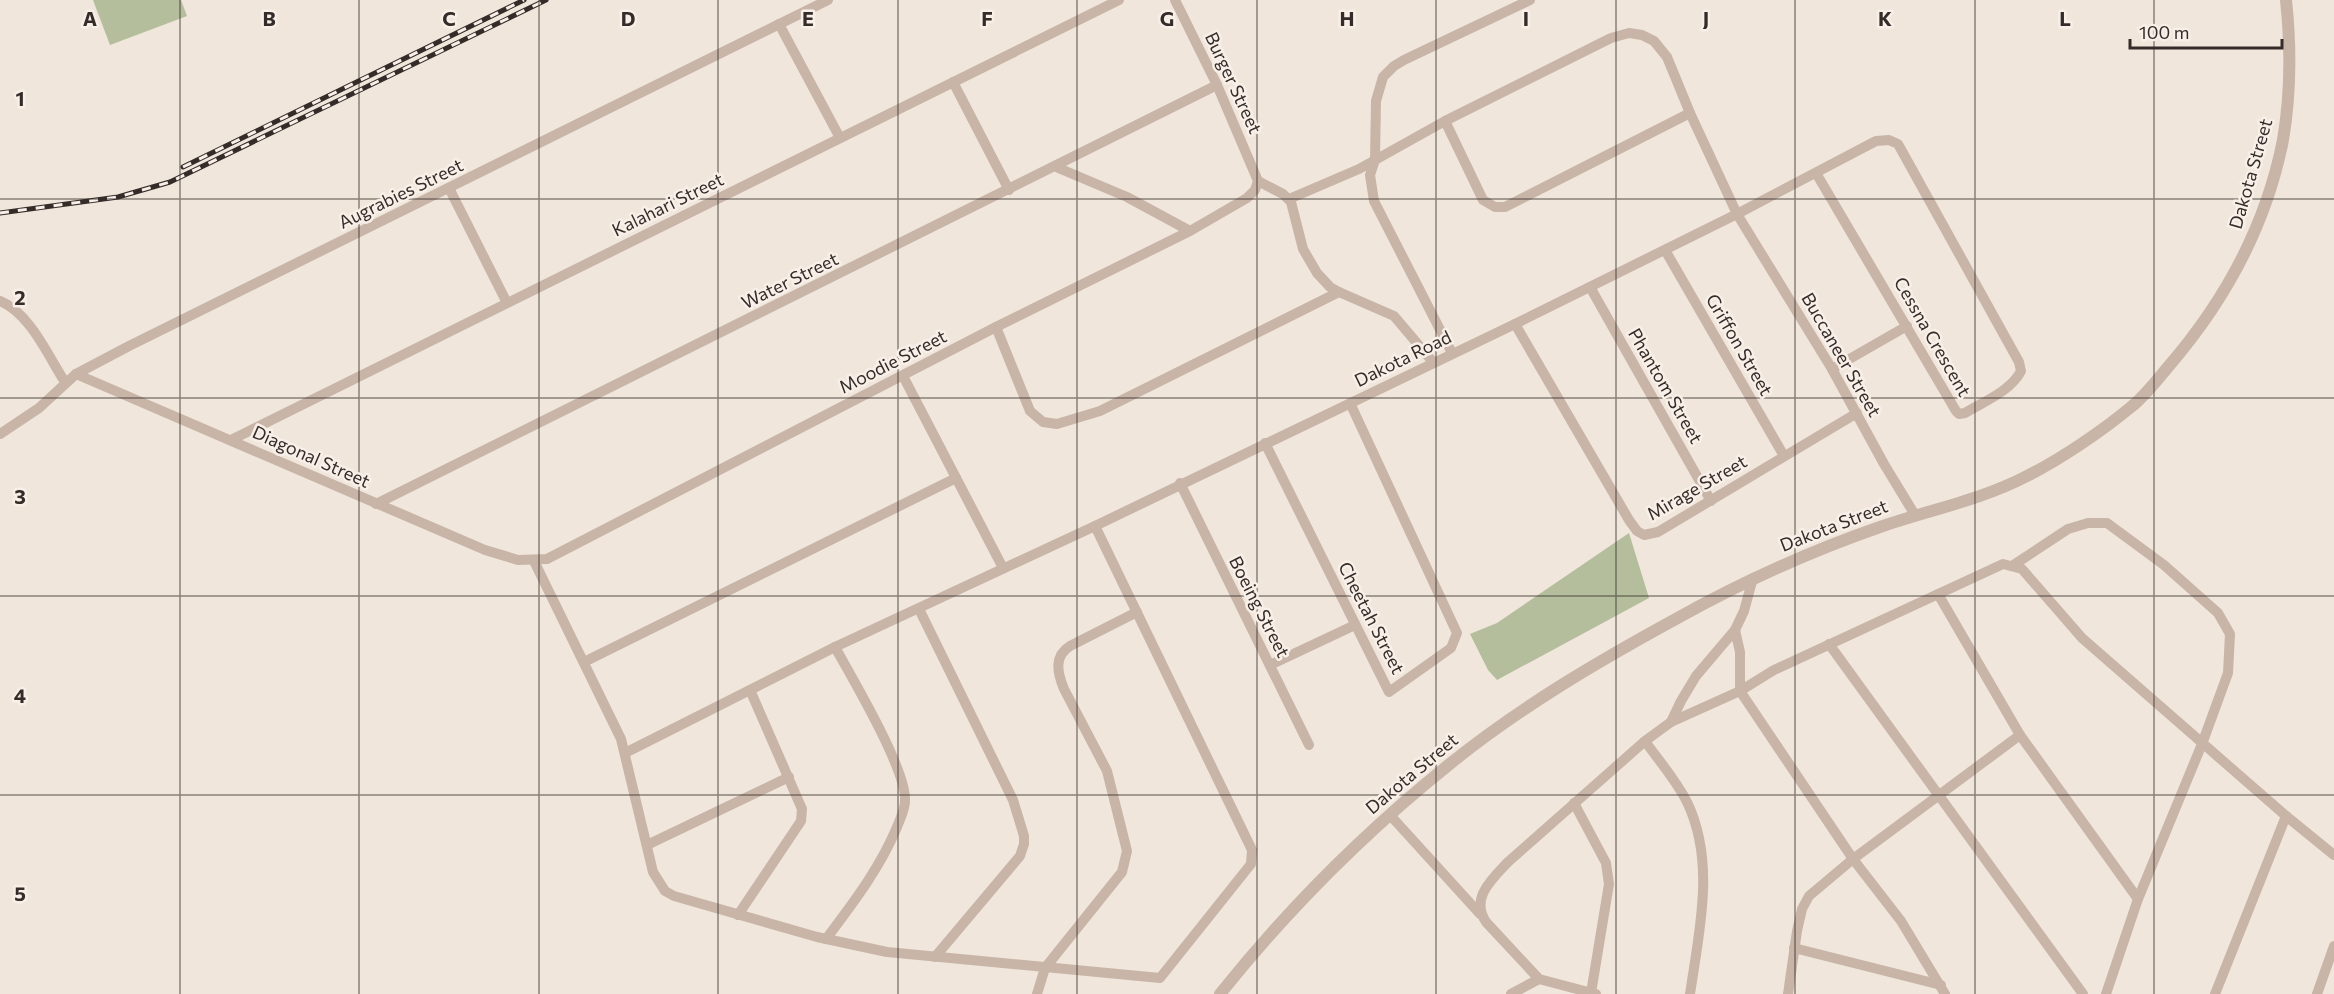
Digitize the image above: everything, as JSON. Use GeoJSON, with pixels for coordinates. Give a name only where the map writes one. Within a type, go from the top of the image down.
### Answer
{"type":"FeatureCollection","features":[{"type":"Feature","properties":{"kind":"street","name":"Augrabies Street"},"geometry":{"type":"LineString","coordinates":[[0,434],[39,408],[76,374],[129,346],[828,0]]}},
{"type":"Feature","properties":{"kind":"street","name":"Kalahari Street"},"geometry":{"type":"LineString","coordinates":[[231,440],[1119,0]]}},
{"type":"Feature","properties":{"kind":"street","name":"Burger Street"},"geometry":{"type":"LineString","coordinates":[[1175,0],[1217,85],[1258,181]]}},
{"type":"Feature","properties":{"kind":"street"},"geometry":{"type":"LineString","coordinates":[[1452,353],[1374,201],[1370,175],[1375,160],[1376,101],[1380,85],[1387,72],[1404,60],[1530,0]]}},
{"type":"Feature","properties":{"kind":"street","name":"Dakota Street"},"geometry":{"type":"LineString","coordinates":[[1220,994],[1301,900],[1389,815],[1453,761],[1543,698],[1670,622],[1799,557],[2028,476],[2133,406],[2184,349],[2208,317],[2231,281],[2255,233],[2282,141],[2290,80],[2286,0]]}},
{"type":"Feature","properties":{"kind":"street"},"geometry":{"type":"LineString","coordinates":[[779,24],[840,138]]}},
{"type":"Feature","properties":{"kind":"street","name":"Buccaneer Street"},"geometry":{"type":"LineString","coordinates":[[1289,199],[1375,160],[1445,121],[1611,38],[1629,33],[1642,35],[1654,41],[1667,57],[1737,214],[1832,369],[1915,515]]}},
{"type":"Feature","properties":{"kind":"street"},"geometry":{"type":"LineString","coordinates":[[953,82],[1009,190]]}},
{"type":"Feature","properties":{"kind":"street","name":"Water Street"},"geometry":{"type":"LineString","coordinates":[[376,504],[1217,85]]}},
{"type":"Feature","properties":{"kind":"street"},"geometry":{"type":"LineString","coordinates":[[1445,121],[1483,200],[1495,207],[1505,207],[1690,113]]}},
{"type":"Feature","properties":{"kind":"street","name":"Dakota Road"},"geometry":{"type":"LineString","coordinates":[[625,753],[835,647],[1095,526],[1180,483],[1515,324],[1737,214],[1876,141],[1889,140],[1898,144]]}},
{"type":"Feature","properties":{"kind":"street","name":"Cessna Crescent"},"geometry":{"type":"LineString","coordinates":[[1816,173],[1959,414],[1965,413],[2008,387],[2018,378],[2021,371],[2019,362],[1898,144]]}},
{"type":"Feature","properties":{"kind":"street"},"geometry":{"type":"LineString","coordinates":[[1056,167],[1127,197],[1190,231]]}},
{"type":"Feature","properties":{"kind":"street"},"geometry":{"type":"LineString","coordinates":[[1258,181],[1289,199],[1295,210],[1303,249],[1317,273],[1330,287],[1394,316],[1433,362]]}},
{"type":"Feature","properties":{"kind":"street","name":"Moodie Street"},"geometry":{"type":"LineString","coordinates":[[534,561],[547,559],[570,549],[996,327],[1190,231],[1247,198],[1255,190],[1258,181]]}},
{"type":"Feature","properties":{"kind":"street"},"geometry":{"type":"LineString","coordinates":[[449,188],[507,303]]}},
{"type":"Feature","properties":{"kind":"street","name":"Griffon Street"},"geometry":{"type":"LineString","coordinates":[[1665,250],[1784,456]]}},
{"type":"Feature","properties":{"kind":"street","name":"Phantom Street"},"geometry":{"type":"LineString","coordinates":[[1590,287],[1711,501]]}},
{"type":"Feature","properties":{"kind":"street"},"geometry":{"type":"LineString","coordinates":[[996,327],[1030,411],[1042,422],[1057,424],[1100,411],[1340,292]]}},
{"type":"Feature","properties":{"kind":"street"},"geometry":{"type":"LineString","coordinates":[[0,301],[13,308],[24,318],[65,382]]}},
{"type":"Feature","properties":{"kind":"street","name":"Mirage Street"},"geometry":{"type":"LineString","coordinates":[[1515,324],[1629,520],[1637,531],[1644,535],[1651,535],[1711,501],[1857,413]]}},
{"type":"Feature","properties":{"kind":"street"},"geometry":{"type":"LineString","coordinates":[[1832,369],[1907,326]]}},
{"type":"Feature","properties":{"kind":"street","name":"Diagonal Street"},"geometry":{"type":"LineString","coordinates":[[76,374],[485,550],[508,558],[534,561]]}},
{"type":"Feature","properties":{"kind":"street"},"geometry":{"type":"LineString","coordinates":[[903,376],[1003,568]]}},
{"type":"Feature","properties":{"kind":"street","name":"Cheetah Street"},"geometry":{"type":"LineString","coordinates":[[1265,443],[1389,692],[1451,648],[1457,633],[1350,403]]}},
{"type":"Feature","properties":{"kind":"street"},"geometry":{"type":"LineString","coordinates":[[584,662],[956,478]]}},
{"type":"Feature","properties":{"kind":"street","name":"Boeing Street"},"geometry":{"type":"LineString","coordinates":[[1180,483],[1309,745]]}},
{"type":"Feature","properties":{"kind":"street"},"geometry":{"type":"LineString","coordinates":[[2012,566],[2068,529],[2088,523],[2107,523],[2164,565],[2218,613],[2230,633],[2228,673],[2202,744],[2138,899],[2106,994]]}},
{"type":"Feature","properties":{"kind":"street"},"geometry":{"type":"LineString","coordinates":[[534,561],[621,739],[653,872],[665,891],[738,915],[826,939],[887,952],[1160,978],[1251,864],[1253,857],[1250,842],[1095,526]]}},
{"type":"Feature","properties":{"kind":"street"},"geometry":{"type":"LineString","coordinates":[[1480,914],[1481,897],[1490,881],[1574,803],[1645,741],[1671,722],[1740,691],[1774,670],[2003,564],[2022,569],[2082,638],[2202,744],[2334,855]]}},
{"type":"Feature","properties":{"kind":"street"},"geometry":{"type":"LineString","coordinates":[[1671,722],[1696,676],[1735,630],[1744,611],[1754,578]]}},
{"type":"Feature","properties":{"kind":"street"},"geometry":{"type":"LineString","coordinates":[[1938,594],[2020,735],[2138,899]]}},
{"type":"Feature","properties":{"kind":"street"},"geometry":{"type":"LineString","coordinates":[[919,609],[1013,800],[1024,836],[1023,850],[1016,860],[935,957]]}},
{"type":"Feature","properties":{"kind":"street"},"geometry":{"type":"LineString","coordinates":[[1037,994],[1045,968],[1122,872],[1128,851],[1107,771],[1064,689],[1059,675],[1058,661],[1063,650],[1137,612]]}},
{"type":"Feature","properties":{"kind":"street"},"geometry":{"type":"LineString","coordinates":[[1270,665],[1355,625]]}},
{"type":"Feature","properties":{"kind":"street"},"geometry":{"type":"LineString","coordinates":[[1735,630],[1740,652],[1740,691],[1853,859],[1901,921],[1943,989]]}},
{"type":"Feature","properties":{"kind":"street"},"geometry":{"type":"LineString","coordinates":[[1829,644],[2083,994]]}},
{"type":"Feature","properties":{"kind":"street"},"geometry":{"type":"LineString","coordinates":[[826,939],[872,877],[894,833],[906,801],[903,783],[892,758],[835,647]]}},
{"type":"Feature","properties":{"kind":"street"},"geometry":{"type":"LineString","coordinates":[[738,915],[801,821],[802,809],[750,690]]}},
{"type":"Feature","properties":{"kind":"street"},"geometry":{"type":"LineString","coordinates":[[1788,994],[1794,948],[1804,903],[1853,859],[2020,735]]}},
{"type":"Feature","properties":{"kind":"street"},"geometry":{"type":"LineString","coordinates":[[1645,741],[1688,805],[1702,861],[1704,889],[1690,994]]}},
{"type":"Feature","properties":{"kind":"street"},"geometry":{"type":"LineString","coordinates":[[647,845],[789,777]]}},
{"type":"Feature","properties":{"kind":"street"},"geometry":{"type":"LineString","coordinates":[[1389,815],[1539,980],[1594,993],[1610,884],[1609,873],[1574,803]]}},
{"type":"Feature","properties":{"kind":"street"},"geometry":{"type":"LineString","coordinates":[[2215,994],[2286,816]]}},
{"type":"Feature","properties":{"kind":"street"},"geometry":{"type":"LineString","coordinates":[[2317,994],[2334,946]]}},
{"type":"Feature","properties":{"kind":"street"},"geometry":{"type":"LineString","coordinates":[[1794,948],[1943,989]]}},
{"type":"Feature","properties":{"kind":"street"},"geometry":{"type":"LineString","coordinates":[[1511,994],[1539,980]]}},
{"type":"Feature","properties":{"kind":"green space"},"geometry":{"type":"Polygon","coordinates":[[[93,0],[181,0],[187,16],[110,45],[93,0]]]}},
{"type":"Feature","properties":{"kind":"green space"},"geometry":{"type":"Polygon","coordinates":[[[1629,533],[1649,598],[1497,680],[1488,670],[1470,634],[1497,623],[1629,533]]]}},
{"type":"Feature","properties":{"kind":"railway"},"geometry":{"type":"LineString","coordinates":[[183,167],[524,0]]}},
{"type":"Feature","properties":{"kind":"railway"},"geometry":{"type":"LineString","coordinates":[[0,213],[118,197],[170,182],[546,0]]}}]}
